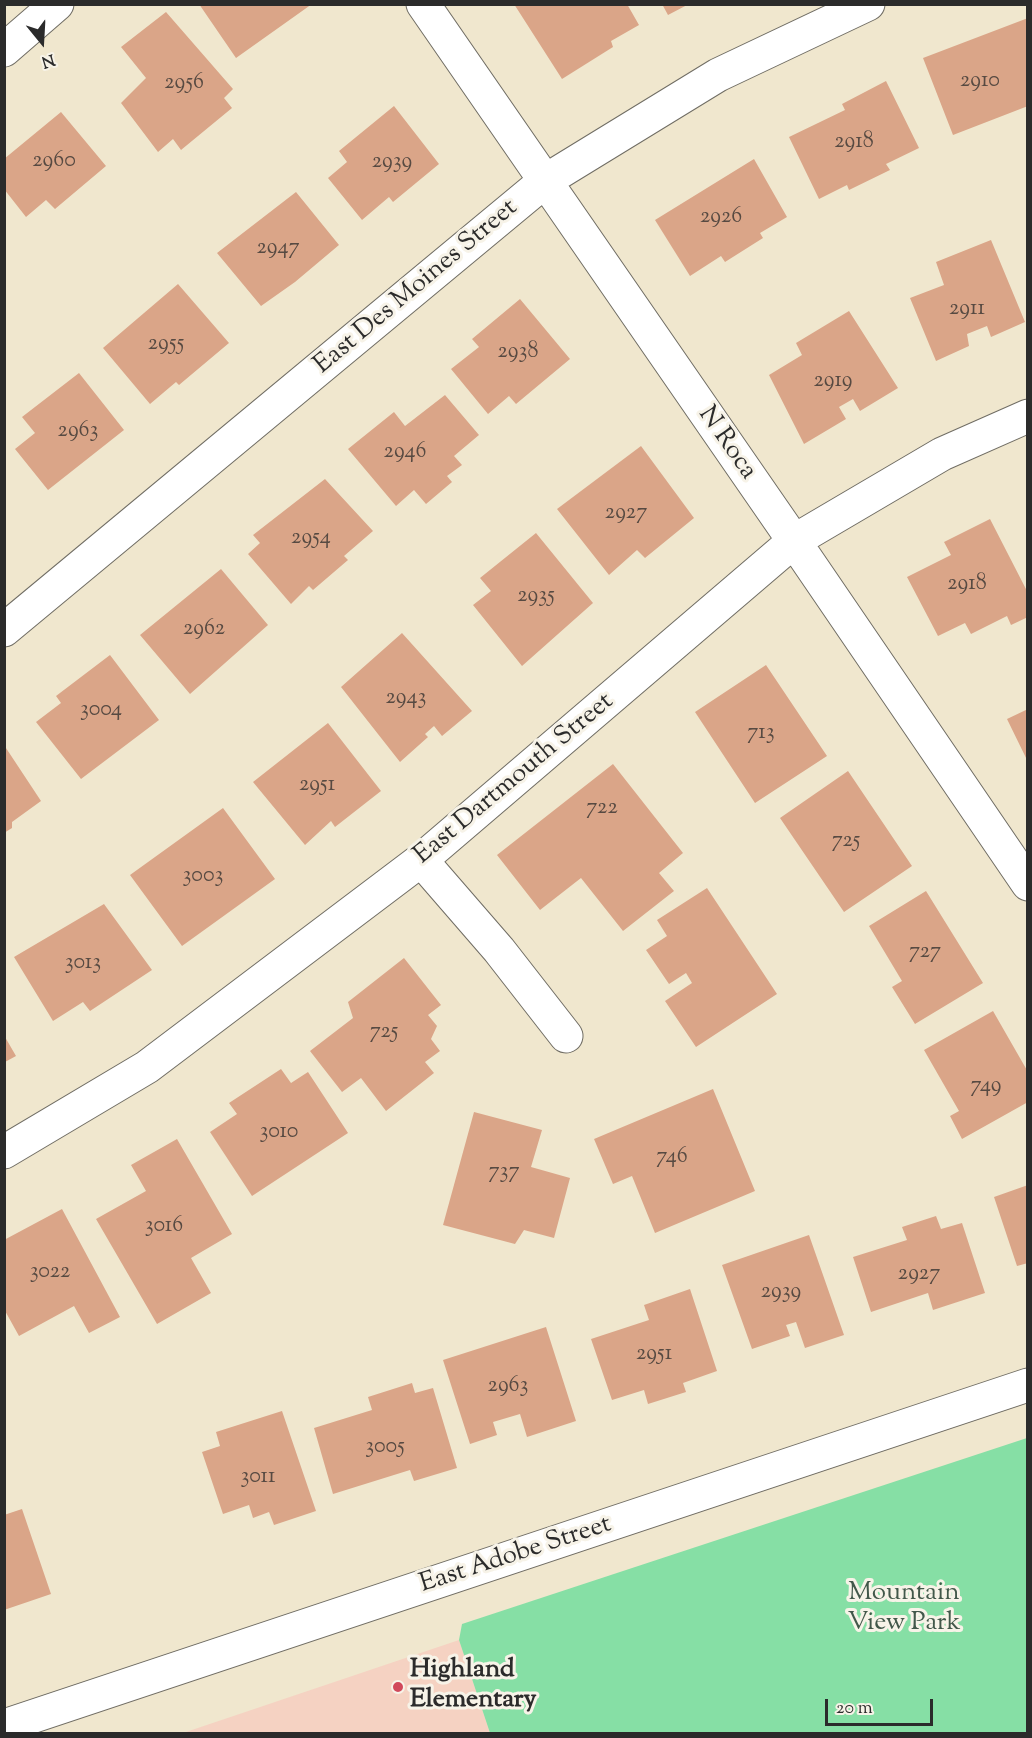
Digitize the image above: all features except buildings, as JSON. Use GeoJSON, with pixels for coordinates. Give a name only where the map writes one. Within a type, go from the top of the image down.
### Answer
{"type":"FeatureCollection","features":[{"type":"Feature","properties":{"kind":"street"},"geometry":{"type":"LineString","coordinates":[[4,50],[57,4]]}},
{"type":"Feature","properties":{"kind":"street","name":"N Roca"},"geometry":{"type":"LineString","coordinates":[[423,4],[1028,884]]}},
{"type":"Feature","properties":{"kind":"street","name":"East Des Moines Street"},"geometry":{"type":"LineString","coordinates":[[4,630],[545,181],[718,75],[868,4]]}},
{"type":"Feature","properties":{"kind":"street","name":"East Dartmouth Street"},"geometry":{"type":"LineString","coordinates":[[4,1152],[147,1067],[421,860],[794,541],[942,454],[1028,416]]}},
{"type":"Feature","properties":{"kind":"street"},"geometry":{"type":"LineString","coordinates":[[421,860],[499,950],[566,1036]]}},
{"type":"Feature","properties":{"kind":"street","name":"East Adobe Street"},"geometry":{"type":"LineString","coordinates":[[4,1726],[1028,1385]]}},
{"type":"Feature","properties":{"kind":"shaded area","name":"Highland Elementary"},"geometry":{"type":"Polygon","coordinates":[[[459,1640],[490,1733],[183,1733],[459,1640]]]}},
{"type":"Feature","properties":{"kind":"green space","name":"Mountain View Park"},"geometry":{"type":"Polygon","coordinates":[[[1027,1438],[1027,1733],[490,1733],[459,1640],[462,1624],[1027,1438]]]}},
{"type":"Feature","properties":{"kind":"place","name":"Highland Elementary"},"geometry":{"type":"Point","coordinates":[398,1687]}}]}
